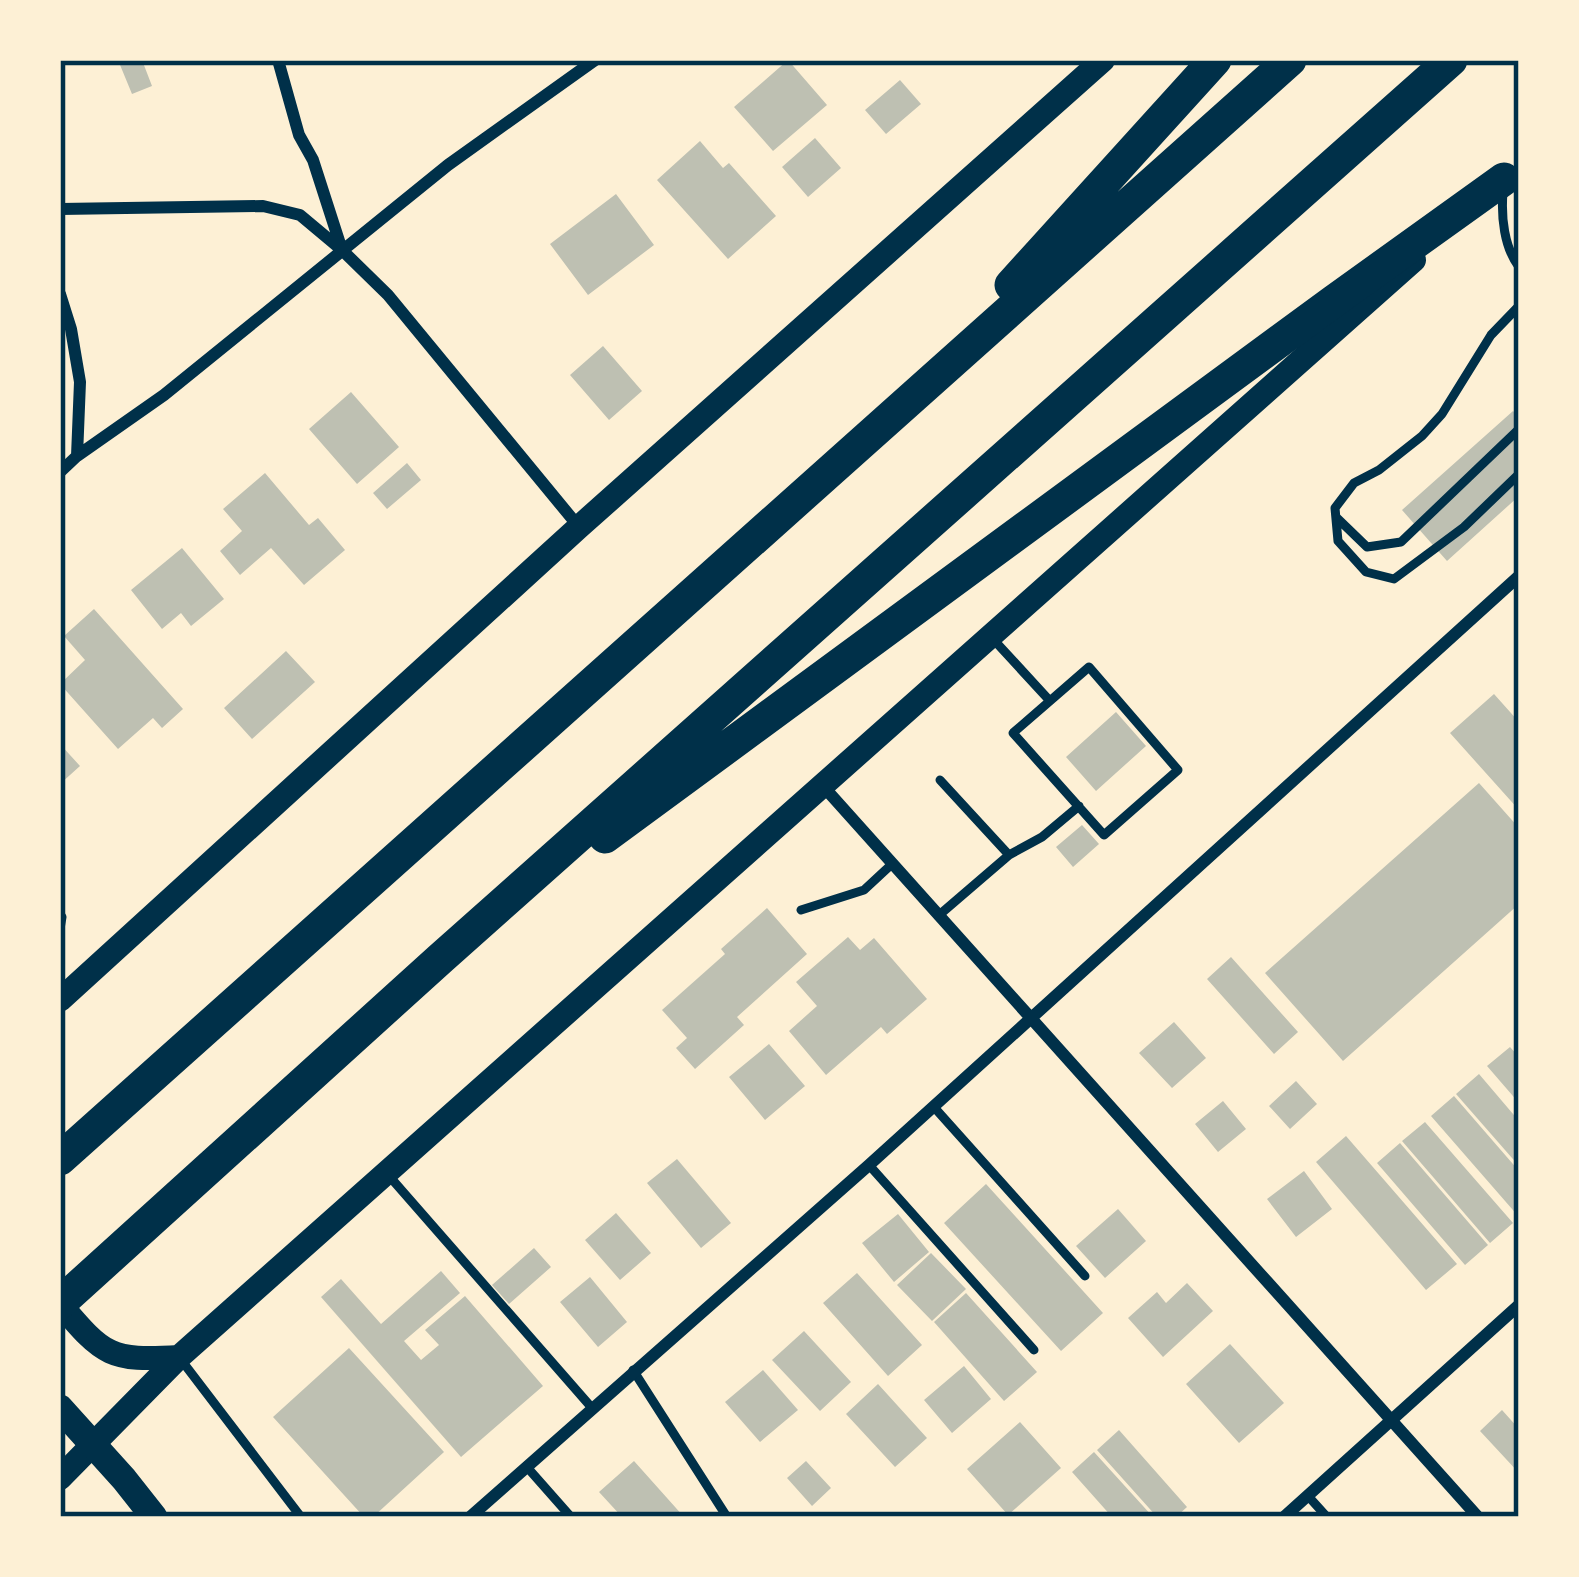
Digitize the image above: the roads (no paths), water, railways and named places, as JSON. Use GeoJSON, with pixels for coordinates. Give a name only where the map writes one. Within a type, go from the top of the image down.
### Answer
{"type":"FeatureCollection","features":[{"type":"Feature","properties":{"kind":"highway"},"geometry":{"type":"LineString","coordinates":[[890,419],[1215,60]]}},
{"type":"Feature","properties":{"kind":"highway"},"geometry":{"type":"LineString","coordinates":[[60,1159],[1291,60]]}},
{"type":"Feature","properties":{"kind":"highway"},"geometry":{"type":"LineString","coordinates":[[60,1304],[440,959],[1451,60]]}},
{"type":"Feature","properties":{"kind":"highway"},"geometry":{"type":"LineString","coordinates":[[440,959],[1512,173]]}},
{"type":"Feature","properties":{"kind":"main road"},"geometry":{"type":"LineString","coordinates":[[60,1000],[579,527],[1103,60]]}},
{"type":"Feature","properties":{"kind":"main road"},"geometry":{"type":"LineString","coordinates":[[60,1478],[179,1357],[1512,173]]}},
{"type":"Feature","properties":{"kind":"main road"},"geometry":{"type":"LineString","coordinates":[[60,1304],[96,1346],[141,1359],[179,1357]]}},
{"type":"Feature","properties":{"kind":"main road"},"geometry":{"type":"LineString","coordinates":[[60,1408],[154,1517]]}},
{"type":"Feature","properties":{"kind":"street"},"geometry":{"type":"LineString","coordinates":[[278,60],[298,135],[313,160],[343,251]]}},
{"type":"Feature","properties":{"kind":"street"},"geometry":{"type":"LineString","coordinates":[[60,472],[448,165],[595,60]]}},
{"type":"Feature","properties":{"kind":"street"},"geometry":{"type":"LineString","coordinates":[[60,209],[263,206],[299,215],[388,295],[579,527]]}},
{"type":"Feature","properties":{"kind":"street"},"geometry":{"type":"LineString","coordinates":[[60,294],[80,382],[77,456]]}},
{"type":"Feature","properties":{"kind":"street"},"geometry":{"type":"LineString","coordinates":[[470,1517],[869,1165],[1519,576]]}},
{"type":"Feature","properties":{"kind":"street"},"geometry":{"type":"LineString","coordinates":[[823,786],[1478,1517]]}},
{"type":"Feature","properties":{"kind":"street"},"geometry":{"type":"LineString","coordinates":[[1284,1517],[1519,1305]]}},
{"type":"Feature","properties":{"kind":"lane"},"geometry":{"type":"LineString","coordinates":[[1512,173],[1502,201],[1507,240],[1519,267]]}},
{"type":"Feature","properties":{"kind":"lane"},"geometry":{"type":"LineString","coordinates":[[1519,306],[1490,335],[1442,414],[1422,436],[1354,483],[1335,508],[1338,541],[1366,572],[1394,579],[1464,527],[1519,474]]}},
{"type":"Feature","properties":{"kind":"lane"},"geometry":{"type":"LineString","coordinates":[[1336,517],[1367,547],[1401,542],[1519,429]]}},
{"type":"Feature","properties":{"kind":"lane"},"geometry":{"type":"LineString","coordinates":[[991,637],[1050,701]]}},
{"type":"Feature","properties":{"kind":"lane"},"geometry":{"type":"LineString","coordinates":[[1089,668],[1178,770],[1104,835],[1013,733],[1050,701],[1089,668]]}},
{"type":"Feature","properties":{"kind":"lane"},"geometry":{"type":"LineString","coordinates":[[940,779],[1009,855]]}},
{"type":"Feature","properties":{"kind":"lane"},"geometry":{"type":"LineString","coordinates":[[938,916],[1009,855],[1042,837],[1078,806]]}},
{"type":"Feature","properties":{"kind":"lane"},"geometry":{"type":"LineString","coordinates":[[801,910],[864,890],[892,864]]}},
{"type":"Feature","properties":{"kind":"lane"},"geometry":{"type":"LineString","coordinates":[[60,914],[60,929]]}},
{"type":"Feature","properties":{"kind":"lane"},"geometry":{"type":"LineString","coordinates":[[933,1106],[1085,1276]]}},
{"type":"Feature","properties":{"kind":"lane"},"geometry":{"type":"LineString","coordinates":[[869,1165],[1034,1350]]}},
{"type":"Feature","properties":{"kind":"lane"},"geometry":{"type":"LineString","coordinates":[[386,1173],[592,1408]]}},
{"type":"Feature","properties":{"kind":"lane"},"geometry":{"type":"LineString","coordinates":[[179,1357],[302,1517]]}},
{"type":"Feature","properties":{"kind":"lane"},"geometry":{"type":"LineString","coordinates":[[633,1370],[727,1517]]}},
{"type":"Feature","properties":{"kind":"lane"},"geometry":{"type":"LineString","coordinates":[[526,1466],[571,1517]]}},
{"type":"Feature","properties":{"kind":"lane"},"geometry":{"type":"LineString","coordinates":[[1308,1496],[1328,1517]]}}]}
